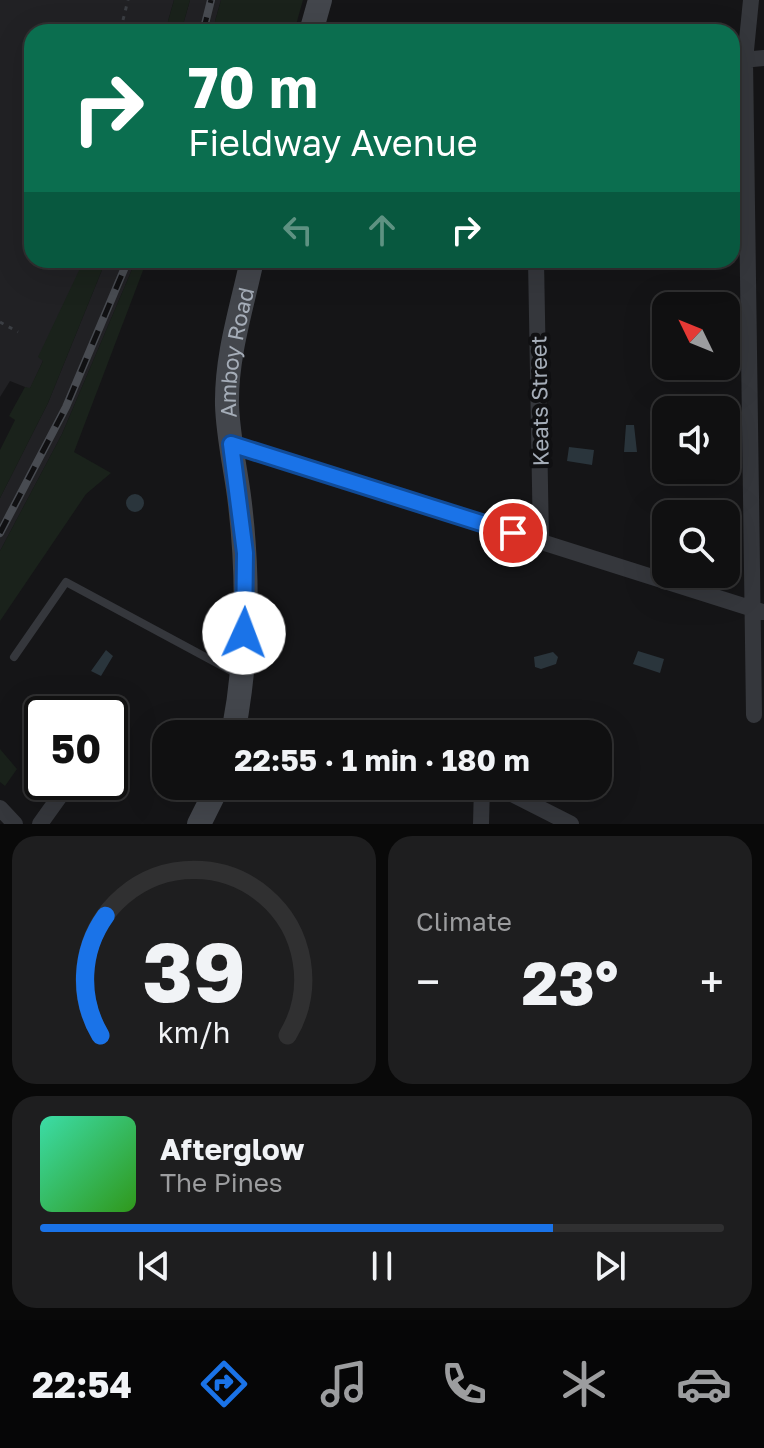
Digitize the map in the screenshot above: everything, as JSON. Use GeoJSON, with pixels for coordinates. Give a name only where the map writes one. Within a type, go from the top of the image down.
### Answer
{"type":"FeatureCollection","features":[{"type":"Feature","properties":{"kind":"main road"},"geometry":{"type":"LineString","coordinates":[[313,24],[320,0]]}},
{"type":"Feature","properties":{"kind":"main road","name":"Amboy Road"},"geometry":{"type":"LineString","coordinates":[[235,720],[241,676],[245,553],[227,404],[230,360],[250,268]]}},
{"type":"Feature","properties":{"kind":"main road"},"geometry":{"type":"LineString","coordinates":[[199,824],[211,800]]}},
{"type":"Feature","properties":{"kind":"street"},"geometry":{"type":"LineString","coordinates":[[740,55],[751,0]]}},
{"type":"Feature","properties":{"kind":"street"},"geometry":{"type":"LineString","coordinates":[[740,60],[764,58]]}},
{"type":"Feature","properties":{"kind":"street"},"geometry":{"type":"LineString","coordinates":[[740,88],[759,610],[754,715]]}},
{"type":"Feature","properties":{"kind":"street","name":"Keats Street"},"geometry":{"type":"LineString","coordinates":[[536,268],[541,542]]}},
{"type":"Feature","properties":{"kind":"street"},"geometry":{"type":"LineString","coordinates":[[231,444],[759,610]]}},
{"type":"Feature","properties":{"kind":"street"},"geometry":{"type":"LineString","coordinates":[[40,824],[57,800]]}},
{"type":"Feature","properties":{"kind":"street"},"geometry":{"type":"LineString","coordinates":[[481,824],[482,800]]}},
{"type":"Feature","properties":{"kind":"street"},"geometry":{"type":"LineString","coordinates":[[524,800],[571,824]]}},
{"type":"Feature","properties":{"kind":"street"},"geometry":{"type":"LineString","coordinates":[[0,808],[15,824]]}},
{"type":"Feature","properties":{"kind":"street"},"geometry":{"type":"LineString","coordinates":[[0,819],[15,824]]}},
{"type":"Feature","properties":{"kind":"lane"},"geometry":{"type":"LineString","coordinates":[[14,657],[66,582],[241,676]]}},
{"type":"Feature","properties":{"kind":"path"},"geometry":{"type":"LineString","coordinates":[[123,20],[128,0]]}},
{"type":"Feature","properties":{"kind":"path"},"geometry":{"type":"LineString","coordinates":[[0,322],[18,332]]}},
{"type":"Feature","properties":{"kind":"shaded area"},"geometry":{"type":"Polygon","coordinates":[[[0,0],[174,0],[167,24],[24,24],[24,268],[85,268],[30,389],[10,381],[0,397],[0,0]]]}},
{"type":"Feature","properties":{"kind":"shaded area"},"geometry":{"type":"Polygon","coordinates":[[[174,0],[190,0],[183,24],[167,24],[174,0]]]}},
{"type":"Feature","properties":{"kind":"shaded area"},"geometry":{"type":"Polygon","coordinates":[[[190,0],[221,0],[214,24],[183,24],[190,0]]]}},
{"type":"Feature","properties":{"kind":"shaded area"},"geometry":{"type":"Polygon","coordinates":[[[221,0],[303,0],[296,24],[214,24],[221,0]]]}},
{"type":"Feature","properties":{"kind":"shaded area"},"geometry":{"type":"Polygon","coordinates":[[[80,268],[103,268],[48,403],[0,498],[0,450],[15,420],[9,416],[25,387],[30,388],[43,361],[38,357],[80,268]]]}},
{"type":"Feature","properties":{"kind":"shaded area"},"geometry":{"type":"Polygon","coordinates":[[[103,268],[133,268],[62,434],[0,551],[0,498],[48,403],[103,268]]]}},
{"type":"Feature","properties":{"kind":"shaded area"},"geometry":{"type":"Polygon","coordinates":[[[133,268],[144,268],[74,452],[111,473],[86,494],[0,621],[0,551],[62,434],[133,268]]]}},
{"type":"Feature","properties":{"kind":"shaded area"},"geometry":{"type":"Polygon","coordinates":[[[626,425],[634,425],[637,452],[624,452],[626,425]]]}},
{"type":"Feature","properties":{"kind":"shaded area"},"geometry":{"type":"Polygon","coordinates":[[[569,447],[594,450],[592,465],[567,461],[569,447]]]}},
{"type":"Feature","properties":{"kind":"shaded area"},"geometry":{"type":"Polygon","coordinates":[[[131,494],[139,494],[144,503],[142,510],[131,512],[126,507],[126,499],[131,494]]]}},
{"type":"Feature","properties":{"kind":"shaded area"},"geometry":{"type":"Polygon","coordinates":[[[106,650],[113,656],[101,676],[91,671],[106,650]]]}},
{"type":"Feature","properties":{"kind":"shaded area"},"geometry":{"type":"Polygon","coordinates":[[[638,651],[664,659],[660,673],[633,664],[638,651]]]}},
{"type":"Feature","properties":{"kind":"shaded area"},"geometry":{"type":"Polygon","coordinates":[[[553,652],[558,657],[556,664],[541,669],[535,667],[534,657],[553,652]]]}},
{"type":"Feature","properties":{"kind":"shaded area"},"geometry":{"type":"Polygon","coordinates":[[[0,749],[17,769],[5,786],[0,782],[0,749]]]}},
{"type":"Feature","properties":{"kind":"railway"},"geometry":{"type":"LineString","coordinates":[[205,24],[211,0]]}},
{"type":"Feature","properties":{"kind":"railway"},"geometry":{"type":"LineString","coordinates":[[0,533],[66,407],[125,268]]}},
{"type":"Feature","properties":{"kind":"route"},"geometry":{"type":"LineString","coordinates":[[244,633],[245,553],[231,444],[513,533]]}}]}
